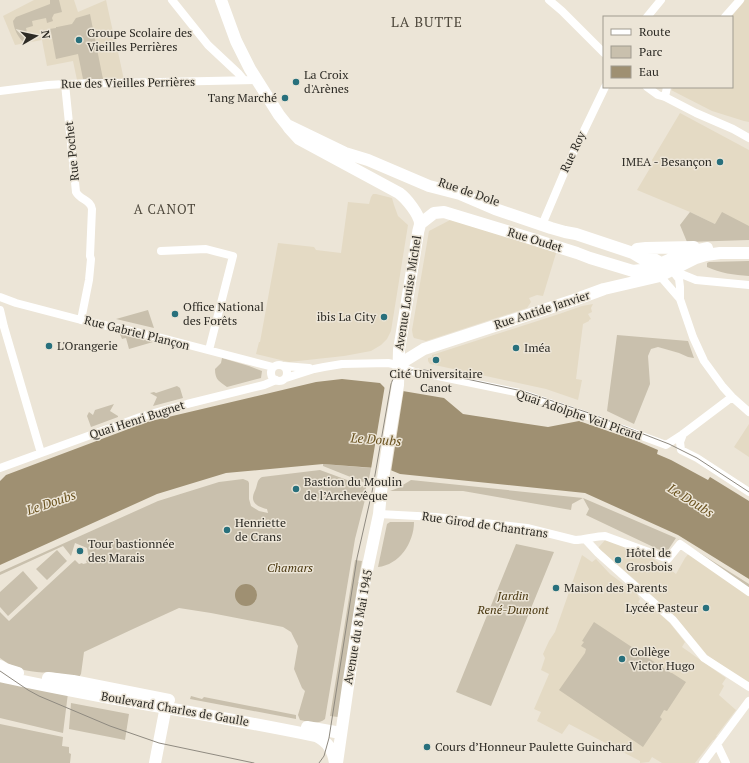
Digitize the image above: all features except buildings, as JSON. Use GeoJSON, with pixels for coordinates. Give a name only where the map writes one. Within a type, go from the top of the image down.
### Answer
{"type":"FeatureCollection","features":[{"type":"Feature","properties":{"kind":"main road","name":"Rue de Dole"},"geometry":{"type":"LineString","coordinates":[[221,0],[236,41],[250,69],[272,104],[287,124],[345,152],[368,160],[429,186],[460,194],[495,209],[543,221],[637,249],[661,270]]}},
{"type":"Feature","properties":{"kind":"main road","name":"Rue de Dole"},"geometry":{"type":"LineString","coordinates":[[272,104],[285,117],[296,124],[347,147],[543,221],[564,232],[576,234],[633,253],[661,270]]}},
{"type":"Feature","properties":{"kind":"main road","name":"Avenue Louise Michel"},"geometry":{"type":"LineString","coordinates":[[287,124],[299,139],[399,193],[412,207],[420,224],[398,350],[398,385]]}},
{"type":"Feature","properties":{"kind":"main road","name":"Rue Oudet"},"geometry":{"type":"LineString","coordinates":[[420,224],[434,213],[444,212],[566,249],[629,271],[661,270]]}},
{"type":"Feature","properties":{"kind":"main road"},"geometry":{"type":"LineString","coordinates":[[637,249],[680,246],[749,246]]}},
{"type":"Feature","properties":{"kind":"main road"},"geometry":{"type":"LineString","coordinates":[[661,270],[684,253],[714,247]]}},
{"type":"Feature","properties":{"kind":"main road"},"geometry":{"type":"LineString","coordinates":[[661,270],[706,255],[749,252]]}},
{"type":"Feature","properties":{"kind":"main road","name":"Rue Antide Janvier"},"geometry":{"type":"LineString","coordinates":[[398,365],[424,349],[661,270]]}},
{"type":"Feature","properties":{"kind":"main road"},"geometry":{"type":"LineString","coordinates":[[401,335],[408,347],[413,349],[424,349]]}},
{"type":"Feature","properties":{"kind":"main road","name":"Avenue du 8 Mai 1945"},"geometry":{"type":"LineString","coordinates":[[339,762],[341,733],[363,590],[379,514],[381,492],[398,385]]}},
{"type":"Feature","properties":{"kind":"main road","name":"Boulevard Charles de Gaulle"},"geometry":{"type":"LineString","coordinates":[[0,666],[25,675],[73,681],[224,718],[316,736],[327,743],[339,762]]}},
{"type":"Feature","properties":{"kind":"main road","name":"Boulevard Charles de Gaulle"},"geometry":{"type":"LineString","coordinates":[[0,676],[341,733]]}},
{"type":"Feature","properties":{"kind":"main road"},"geometry":{"type":"LineString","coordinates":[[155,763],[167,704]]}},
{"type":"Feature","properties":{"kind":"street"},"geometry":{"type":"LineString","coordinates":[[172,0],[208,45],[244,80]]}},
{"type":"Feature","properties":{"kind":"street"},"geometry":{"type":"LineString","coordinates":[[549,0],[603,52]]}},
{"type":"Feature","properties":{"kind":"street"},"geometry":{"type":"LineString","coordinates":[[648,16],[661,0]]}},
{"type":"Feature","properties":{"kind":"street"},"geometry":{"type":"LineString","coordinates":[[726,16],[740,0]]}},
{"type":"Feature","properties":{"kind":"street","name":"Rue des Vieilles Perrières"},"geometry":{"type":"LineString","coordinates":[[0,92],[65,84],[256,80]]}},
{"type":"Feature","properties":{"kind":"street","name":"Rue Pochet"},"geometry":{"type":"LineString","coordinates":[[65,84],[76,192],[77,195],[90,203],[92,206],[90,256],[92,259],[81,320]]}},
{"type":"Feature","properties":{"kind":"street","name":"Rue Roy"},"geometry":{"type":"LineString","coordinates":[[543,221],[558,184],[604,88]]}},
{"type":"Feature","properties":{"kind":"street"},"geometry":{"type":"LineString","coordinates":[[648,88],[658,95],[732,128],[749,138]]}},
{"type":"Feature","properties":{"kind":"street"},"geometry":{"type":"LineString","coordinates":[[665,97],[667,88]]}},
{"type":"Feature","properties":{"kind":"street"},"geometry":{"type":"LineString","coordinates":[[732,128],[749,131]]}},
{"type":"Feature","properties":{"kind":"street"},"geometry":{"type":"LineString","coordinates":[[161,251],[206,249],[233,256],[209,350]]}},
{"type":"Feature","properties":{"kind":"street"},"geometry":{"type":"LineString","coordinates":[[661,270],[696,280],[749,285]]}},
{"type":"Feature","properties":{"kind":"street"},"geometry":{"type":"LineString","coordinates":[[661,270],[679,280],[680,299]]}},
{"type":"Feature","properties":{"kind":"street"},"geometry":{"type":"LineString","coordinates":[[661,270],[680,299],[693,337],[704,361],[723,387],[749,412]]}},
{"type":"Feature","properties":{"kind":"street","name":"Rue Gabriel Plançon"},"geometry":{"type":"LineString","coordinates":[[0,298],[81,320],[158,337],[274,367]]}},
{"type":"Feature","properties":{"kind":"street"},"geometry":{"type":"LineString","coordinates":[[0,310],[41,453]]}},
{"type":"Feature","properties":{"kind":"street"},"geometry":{"type":"LineString","coordinates":[[314,369],[279,365],[274,367],[271,374],[276,380],[281,380],[314,369],[342,364],[388,363],[398,365]]}},
{"type":"Feature","properties":{"kind":"street","name":"Quai Adolphe Veil Picard"},"geometry":{"type":"LineString","coordinates":[[398,365],[415,372],[520,393],[588,416],[666,446],[683,434]]}},
{"type":"Feature","properties":{"kind":"street"},"geometry":{"type":"LineString","coordinates":[[284,366],[287,373],[286,378]]}},
{"type":"Feature","properties":{"kind":"street","name":"Quai Henri Bugnet"},"geometry":{"type":"LineString","coordinates":[[0,468],[143,416],[264,385],[276,380]]}},
{"type":"Feature","properties":{"kind":"street"},"geometry":{"type":"LineString","coordinates":[[732,397],[683,434],[680,442],[681,450],[697,458],[749,492]]}},
{"type":"Feature","properties":{"kind":"street","name":"Rue Girod de Chantrans"},"geometry":{"type":"LineString","coordinates":[[379,514],[436,517],[526,528],[575,540],[605,536],[668,559],[680,544],[749,592]]}},
{"type":"Feature","properties":{"kind":"street"},"geometry":{"type":"LineString","coordinates":[[586,539],[598,553],[673,620],[704,658],[749,687]]}},
{"type":"Feature","properties":{"kind":"street"},"geometry":{"type":"LineString","coordinates":[[703,763],[749,701]]}},
{"type":"Feature","properties":{"kind":"street"},"geometry":{"type":"LineString","coordinates":[[742,711],[749,717]]}},
{"type":"Feature","properties":{"kind":"street"},"geometry":{"type":"LineString","coordinates":[[718,744],[726,763]]}},
{"type":"Feature","properties":{"kind":"shaded area","name":"Groupe Scolaire des Vieilles Perrières"},"geometry":{"type":"Polygon","coordinates":[[[34,0],[74,0],[78,12],[106,0],[124,80],[77,80],[73,61],[47,66],[42,40],[15,45],[3,16],[34,0]]]}},
{"type":"Feature","properties":{"kind":"shaded area"},"geometry":{"type":"Polygon","coordinates":[[[745,0],[749,0],[749,122],[712,111],[671,90],[673,88],[733,88],[732,16],[745,0]]]}},
{"type":"Feature","properties":{"kind":"shaded area"},"geometry":{"type":"Polygon","coordinates":[[[680,113],[749,150],[749,226],[715,224],[637,190],[653,163],[652,160],[680,113]]]}},
{"type":"Feature","properties":{"kind":"shaded area"},"geometry":{"type":"Polygon","coordinates":[[[373,194],[392,198],[398,216],[408,225],[391,331],[387,339],[371,351],[344,356],[289,362],[256,354],[260,342],[278,243],[314,247],[316,250],[341,253],[348,202],[369,204],[373,194]]]}},
{"type":"Feature","properties":{"kind":"shaded area"},"geometry":{"type":"Polygon","coordinates":[[[452,219],[557,250],[543,296],[537,295],[529,298],[531,302],[527,308],[426,341],[414,338],[412,330],[429,231],[452,219]]]}},
{"type":"Feature","properties":{"kind":"shaded area","name":"Iméa"},"geometry":{"type":"Polygon","coordinates":[[[593,304],[591,308],[592,312],[588,314],[591,319],[583,324],[576,379],[582,380],[578,400],[546,389],[430,364],[428,361],[428,358],[432,357],[432,355],[582,306],[593,304]]]}},
{"type":"Feature","properties":{"kind":"shaded area"},"geometry":{"type":"Polygon","coordinates":[[[749,424],[749,457],[734,447],[749,424]]]}},
{"type":"Feature","properties":{"kind":"shaded area","name":"Lycée Pasteur"},"geometry":{"type":"Polygon","coordinates":[[[606,539],[648,555],[676,574],[690,552],[749,595],[749,682],[746,682],[707,655],[678,620],[648,594],[649,592],[598,548],[606,539]]]}},
{"type":"Feature","properties":{"kind":"shaded area","name":"Collège Victor Hugo"},"geometry":{"type":"Polygon","coordinates":[[[582,555],[592,562],[596,559],[610,574],[637,594],[640,599],[638,602],[644,607],[647,603],[669,622],[685,642],[682,647],[726,678],[722,684],[724,686],[719,695],[736,710],[695,763],[662,763],[652,757],[649,762],[640,763],[640,761],[569,724],[562,734],[537,721],[541,712],[534,709],[549,674],[541,670],[545,658],[543,654],[555,632],[582,555]]]}},
{"type":"Feature","properties":{"kind":"green space"},"geometry":{"type":"Polygon","coordinates":[[[50,0],[59,0],[62,12],[54,14],[52,18],[53,21],[47,23],[46,18],[32,21],[33,26],[26,28],[29,42],[23,42],[16,32],[13,21],[16,17],[50,4],[50,0]]]}},
{"type":"Feature","properties":{"kind":"green space"},"geometry":{"type":"Polygon","coordinates":[[[90,14],[103,79],[83,79],[78,54],[56,59],[51,32],[49,32],[49,29],[72,24],[76,18],[90,14]]]}},
{"type":"Feature","properties":{"kind":"green space"},"geometry":{"type":"Polygon","coordinates":[[[690,212],[715,224],[722,212],[749,226],[749,240],[687,242],[680,225],[690,212]]]}},
{"type":"Feature","properties":{"kind":"green space"},"geometry":{"type":"Polygon","coordinates":[[[749,261],[749,276],[717,271],[707,267],[707,263],[709,262],[749,261]]]}},
{"type":"Feature","properties":{"kind":"green space"},"geometry":{"type":"Polygon","coordinates":[[[148,310],[154,328],[116,319],[148,310]]]}},
{"type":"Feature","properties":{"kind":"green space"},"geometry":{"type":"Polygon","coordinates":[[[120,334],[153,342],[129,349],[126,338],[122,339],[120,334]]]}},
{"type":"Feature","properties":{"kind":"green space"},"geometry":{"type":"Polygon","coordinates":[[[617,335],[688,341],[694,358],[658,347],[651,349],[648,356],[650,384],[634,424],[607,411],[617,335]]]}},
{"type":"Feature","properties":{"kind":"green space"},"geometry":{"type":"Polygon","coordinates":[[[222,358],[262,371],[261,378],[227,387],[218,380],[215,373],[215,369],[221,363],[222,358]]]}},
{"type":"Feature","properties":{"kind":"green space"},"geometry":{"type":"Polygon","coordinates":[[[177,386],[180,388],[183,398],[153,406],[157,397],[150,393],[156,393],[177,386]]]}},
{"type":"Feature","properties":{"kind":"green space"},"geometry":{"type":"Polygon","coordinates":[[[114,404],[110,411],[118,417],[91,427],[87,416],[89,412],[93,415],[95,410],[114,404]]]}},
{"type":"Feature","properties":{"kind":"green space"},"geometry":{"type":"Polygon","coordinates":[[[323,464],[371,468],[368,484],[323,466],[323,464]]]}},
{"type":"Feature","properties":{"kind":"green space","name":"Chamars"},"geometry":{"type":"Polygon","coordinates":[[[320,470],[366,487],[365,492],[367,492],[355,539],[325,719],[322,721],[313,722],[300,720],[298,715],[305,691],[302,688],[294,669],[298,646],[291,632],[283,627],[179,608],[84,652],[81,674],[79,677],[49,672],[23,670],[10,665],[0,658],[0,612],[9,621],[75,560],[79,564],[87,563],[86,561],[89,559],[87,548],[75,543],[71,556],[63,546],[0,575],[0,572],[158,501],[219,482],[243,479],[248,481],[251,506],[259,511],[268,513],[267,509],[258,506],[253,500],[253,496],[260,478],[320,470]]]}},
{"type":"Feature","properties":{"kind":"green space"},"geometry":{"type":"Polygon","coordinates":[[[411,480],[583,498],[572,504],[571,510],[463,491],[390,491],[411,480]]]}},
{"type":"Feature","properties":{"kind":"green space"},"geometry":{"type":"Polygon","coordinates":[[[583,498],[676,538],[666,553],[586,515],[589,509],[583,498]]]}},
{"type":"Feature","properties":{"kind":"green space"},"geometry":{"type":"Polygon","coordinates":[[[390,522],[414,522],[411,538],[404,552],[399,557],[386,565],[378,567],[387,524],[390,522]]]}},
{"type":"Feature","properties":{"kind":"green space"},"geometry":{"type":"Polygon","coordinates":[[[676,538],[749,584],[749,589],[676,538]]]}},
{"type":"Feature","properties":{"kind":"green space","name":"Jardin René-Dumont"},"geometry":{"type":"Polygon","coordinates":[[[516,544],[554,552],[491,706],[456,692],[516,544]]]}},
{"type":"Feature","properties":{"kind":"green space"},"geometry":{"type":"Polygon","coordinates":[[[57,550],[67,561],[47,580],[36,569],[57,550]]]}},
{"type":"Feature","properties":{"kind":"green space"},"geometry":{"type":"Polygon","coordinates":[[[355,560],[362,561],[358,582],[360,582],[338,717],[330,716],[355,560]]]}},
{"type":"Feature","properties":{"kind":"green space"},"geometry":{"type":"Polygon","coordinates":[[[23,571],[38,588],[8,616],[0,607],[0,592],[23,571]]]}},
{"type":"Feature","properties":{"kind":"green space"},"geometry":{"type":"Polygon","coordinates":[[[594,622],[686,682],[667,711],[664,710],[660,717],[662,719],[643,747],[559,690],[585,653],[586,649],[581,646],[584,642],[582,641],[594,622]]]}},
{"type":"Feature","properties":{"kind":"green space"},"geometry":{"type":"Polygon","coordinates":[[[0,680],[68,693],[63,733],[0,718],[0,680]]]}},
{"type":"Feature","properties":{"kind":"green space"},"geometry":{"type":"Polygon","coordinates":[[[191,696],[202,699],[204,697],[296,715],[296,719],[190,699],[191,696]]]}},
{"type":"Feature","properties":{"kind":"green space"},"geometry":{"type":"Polygon","coordinates":[[[71,703],[129,714],[125,740],[69,729],[71,703]]]}},
{"type":"Feature","properties":{"kind":"green space"},"geometry":{"type":"Polygon","coordinates":[[[0,724],[63,737],[62,746],[69,747],[69,753],[71,754],[70,763],[0,763],[0,724]]]}},
{"type":"Feature","properties":{"kind":"water","name":"Le Doubs"},"geometry":{"type":"Polygon","coordinates":[[[342,379],[380,383],[385,388],[444,398],[463,414],[548,427],[579,421],[637,441],[658,450],[657,454],[708,480],[710,477],[749,501],[749,579],[678,535],[585,493],[400,474],[388,469],[323,464],[226,473],[157,494],[0,565],[0,481],[6,475],[147,422],[316,382],[342,379]]]}},
{"type":"Feature","properties":{"kind":"water"},"geometry":{"type":"Polygon","coordinates":[[[246,584],[254,587],[257,595],[254,603],[246,606],[238,603],[235,595],[238,587],[246,584]]]}},
{"type":"Feature","properties":{"kind":"pier"},"geometry":{"type":"Polygon","coordinates":[[[385,385],[404,389],[391,472],[371,469],[385,385]]]}},
{"type":"Feature","properties":{"kind":"tram line"},"geometry":{"type":"LineString","coordinates":[[319,763],[324,756],[329,738],[357,558],[372,492],[391,384],[393,379],[400,373],[425,370],[522,391],[589,413],[669,444],[697,458],[749,492]]}},
{"type":"Feature","properties":{"kind":"tram line"},"geometry":{"type":"LineString","coordinates":[[0,671],[39,696],[110,726],[159,743],[254,763]]}},
{"type":"Feature","properties":{"kind":"place","name":"Groupe Scolaire des Vieilles Perrières"},"geometry":{"type":"Point","coordinates":[79,40]}},
{"type":"Feature","properties":{"kind":"place","name":"La Croix d'Arènes"},"geometry":{"type":"Point","coordinates":[296,82]}},
{"type":"Feature","properties":{"kind":"place","name":"Tang Marché"},"geometry":{"type":"Point","coordinates":[285,98]}},
{"type":"Feature","properties":{"kind":"place","name":"IMEA - Besançon"},"geometry":{"type":"Point","coordinates":[720,162]}},
{"type":"Feature","properties":{"kind":"place","name":"Office National des Forêts"},"geometry":{"type":"Point","coordinates":[175,314]}},
{"type":"Feature","properties":{"kind":"place","name":"ibis La City"},"geometry":{"type":"Point","coordinates":[384,317]}},
{"type":"Feature","properties":{"kind":"place","name":"L'Orangerie"},"geometry":{"type":"Point","coordinates":[49,346]}},
{"type":"Feature","properties":{"kind":"place","name":"Iméa"},"geometry":{"type":"Point","coordinates":[516,348]}},
{"type":"Feature","properties":{"kind":"place","name":"Cité Universitaire Canot"},"geometry":{"type":"Point","coordinates":[436,360]}},
{"type":"Feature","properties":{"kind":"place","name":"Bastion du Moulin de l’Archevêque"},"geometry":{"type":"Point","coordinates":[296,489]}},
{"type":"Feature","properties":{"kind":"place","name":"Henriette de Crans"},"geometry":{"type":"Point","coordinates":[227,530]}},
{"type":"Feature","properties":{"kind":"place","name":"Tour bastionnée des Marais"},"geometry":{"type":"Point","coordinates":[80,551]}},
{"type":"Feature","properties":{"kind":"place","name":"Hôtel de Grosbois"},"geometry":{"type":"Point","coordinates":[618,560]}},
{"type":"Feature","properties":{"kind":"place","name":"Maison des Parents"},"geometry":{"type":"Point","coordinates":[556,588]}},
{"type":"Feature","properties":{"kind":"place","name":"Lycée Pasteur"},"geometry":{"type":"Point","coordinates":[706,608]}},
{"type":"Feature","properties":{"kind":"place","name":"Collège Victor Hugo"},"geometry":{"type":"Point","coordinates":[622,659]}},
{"type":"Feature","properties":{"kind":"place","name":"Cours d’Honneur Paulette Guinchard"},"geometry":{"type":"Point","coordinates":[427,747]}},
{"type":"Feature","properties":{"kind":"district","name":"LA BUTTE"},"geometry":{"type":"Point","coordinates":[427,22]}},
{"type":"Feature","properties":{"kind":"district","name":"A CANOT"},"geometry":{"type":"Point","coordinates":[165,209]}}]}
